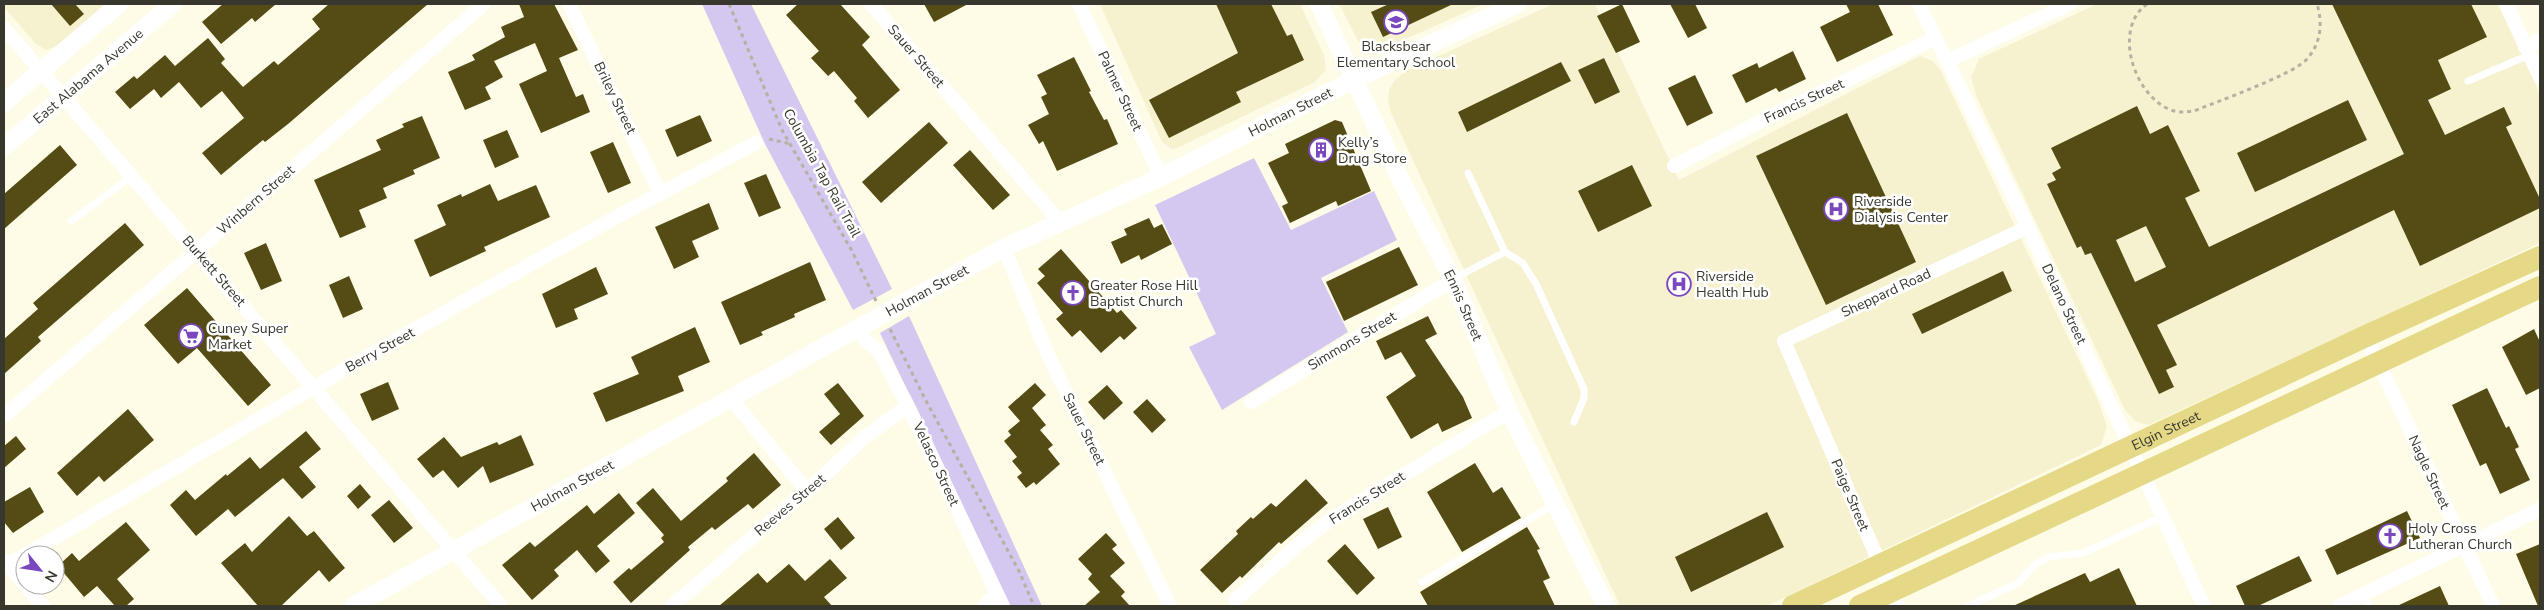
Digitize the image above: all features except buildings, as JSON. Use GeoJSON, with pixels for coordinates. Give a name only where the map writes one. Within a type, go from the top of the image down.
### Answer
{"type":"FeatureCollection","features":[{"type":"Feature","properties":{"kind":"main road","name":"Elgin Street"},"geometry":{"type":"LineString","coordinates":[[1793,606],[2366,336],[2540,257]]}},
{"type":"Feature","properties":{"kind":"main road","name":"Elgin Street"},"geometry":{"type":"LineString","coordinates":[[1860,606],[1894,599],[2142,474],[2540,286]]}},
{"type":"Feature","properties":{"kind":"street"},"geometry":{"type":"LineString","coordinates":[[4,103],[120,4]]}},
{"type":"Feature","properties":{"kind":"street","name":"East Alabama Avenue"},"geometry":{"type":"LineString","coordinates":[[4,148],[173,4]]}},
{"type":"Feature","properties":{"kind":"street","name":"Winbern Street"},"geometry":{"type":"LineString","coordinates":[[4,416],[484,4]]}},
{"type":"Feature","properties":{"kind":"street","name":"Briley Street"},"geometry":{"type":"LineString","coordinates":[[569,4],[660,193]]}},
{"type":"Feature","properties":{"kind":"street","name":"Sauer Street"},"geometry":{"type":"LineString","coordinates":[[870,4],[1060,222]]}},
{"type":"Feature","properties":{"kind":"street","name":"Palmer Street"},"geometry":{"type":"LineString","coordinates":[[1079,4],[1161,177]]}},
{"type":"Feature","properties":{"kind":"street","name":"Ennis Street"},"geometry":{"type":"LineString","coordinates":[[1319,4],[1401,180],[1453,280],[1509,410],[1606,606]]}},
{"type":"Feature","properties":{"kind":"street","name":"Holman Street"},"geometry":{"type":"LineString","coordinates":[[353,606],[1004,248],[1161,177],[1355,79],[1517,4]]}},
{"type":"Feature","properties":{"kind":"street","name":"Delano Street"},"geometry":{"type":"LineString","coordinates":[[1919,4],[2028,227],[2204,606]]}},
{"type":"Feature","properties":{"kind":"street"},"geometry":{"type":"LineString","coordinates":[[1947,61],[2070,4]]}},
{"type":"Feature","properties":{"kind":"street"},"geometry":{"type":"LineString","coordinates":[[2506,4],[2540,77]]}},
{"type":"Feature","properties":{"kind":"street","name":"Burkett Street"},"geometry":{"type":"LineString","coordinates":[[4,28],[500,606]]}},
{"type":"Feature","properties":{"kind":"street","name":"Francis Street"},"geometry":{"type":"LineString","coordinates":[[1674,166],[1773,115],[1936,38]]}},
{"type":"Feature","properties":{"kind":"street"},"geometry":{"type":"LineString","coordinates":[[2528,51],[2540,40]]}},
{"type":"Feature","properties":{"kind":"street","name":"Berry Street"},"geometry":{"type":"LineString","coordinates":[[6,562],[660,193],[756,143]]}},
{"type":"Feature","properties":{"kind":"street","name":"Sheppard Road"},"geometry":{"type":"LineString","coordinates":[[1802,382],[1784,341],[2028,227]]}},
{"type":"Feature","properties":{"kind":"street","name":"Sauer Street"},"geometry":{"type":"LineString","coordinates":[[1004,248],[1049,357],[1170,606]]}},
{"type":"Feature","properties":{"kind":"street","name":"Simmons Street"},"geometry":{"type":"LineString","coordinates":[[1251,402],[1453,280]]}},
{"type":"Feature","properties":{"kind":"street","name":"Velasco Street"},"geometry":{"type":"LineString","coordinates":[[858,329],[866,340],[879,351],[908,406],[1000,600]]}},
{"type":"Feature","properties":{"kind":"street","name":"Nagle Street"},"geometry":{"type":"LineString","coordinates":[[2366,336],[2463,546],[2493,606]]}},
{"type":"Feature","properties":{"kind":"street","name":"Paige Street"},"geometry":{"type":"LineString","coordinates":[[1802,382],[1894,599]]}},
{"type":"Feature","properties":{"kind":"street"},"geometry":{"type":"LineString","coordinates":[[731,399],[806,491]]}},
{"type":"Feature","properties":{"kind":"street","name":"Reeves Street"},"geometry":{"type":"LineString","coordinates":[[672,606],[806,491],[862,439],[908,406]]}},
{"type":"Feature","properties":{"kind":"street","name":"Francis Street"},"geometry":{"type":"LineString","coordinates":[[1235,600],[1305,539],[1333,518],[1509,410]]}},
{"type":"Feature","properties":{"kind":"street"},"geometry":{"type":"LineString","coordinates":[[2339,606],[2366,600],[2463,546],[2540,509]]}},
{"type":"Feature","properties":{"kind":"street"},"geometry":{"type":"LineString","coordinates":[[6,562],[15,573]]}},
{"type":"Feature","properties":{"kind":"street"},"geometry":{"type":"LineString","coordinates":[[34,595],[43,606]]}},
{"type":"Feature","properties":{"kind":"street"},"geometry":{"type":"LineString","coordinates":[[984,606],[1000,600]]}},
{"type":"Feature","properties":{"kind":"lane"},"geometry":{"type":"LineString","coordinates":[[2468,81],[2528,51]]}},
{"type":"Feature","properties":{"kind":"lane"},"geometry":{"type":"LineString","coordinates":[[1468,173],[1505,252],[1523,263],[1536,284],[1584,389],[1584,398],[1574,422]]}},
{"type":"Feature","properties":{"kind":"lane"},"geometry":{"type":"LineString","coordinates":[[71,221],[131,176]]}},
{"type":"Feature","properties":{"kind":"lane"},"geometry":{"type":"LineString","coordinates":[[1453,280],[1505,252]]}},
{"type":"Feature","properties":{"kind":"lane"},"geometry":{"type":"LineString","coordinates":[[1422,582],[1556,503]]}},
{"type":"Feature","properties":{"kind":"lane"},"geometry":{"type":"LineString","coordinates":[[1968,606],[2018,583],[2036,564],[2049,558],[2083,553],[2162,517]]}},
{"type":"Feature","properties":{"kind":"path","name":"Columbia Tap Rail Trail"},"geometry":{"type":"LineString","coordinates":[[729,4],[782,130],[852,251],[874,296]]}},
{"type":"Feature","properties":{"kind":"path"},"geometry":{"type":"LineString","coordinates":[[2147,4],[2132,21],[2128,36],[2130,56],[2140,79],[2151,95],[2171,111],[2183,113],[2210,104],[2305,62],[2320,34],[2321,17],[2317,4]]}},
{"type":"Feature","properties":{"kind":"path"},"geometry":{"type":"LineString","coordinates":[[756,143],[771,139],[791,144]]}},
{"type":"Feature","properties":{"kind":"path"},"geometry":{"type":"LineString","coordinates":[[890,328],[929,406],[1019,571],[1034,606]]}},
{"type":"Feature","properties":{"kind":"shaded area"},"geometry":{"type":"Polygon","coordinates":[[[4,4],[109,4],[60,45],[46,50],[35,43],[4,7],[4,4]]]}},
{"type":"Feature","properties":{"kind":"shaded area"},"geometry":{"type":"Polygon","coordinates":[[[702,4],[751,4],[892,289],[853,310],[765,144],[702,4]]]}},
{"type":"Feature","properties":{"kind":"shaded area"},"geometry":{"type":"Polygon","coordinates":[[[1100,4],[1300,4],[1324,55],[1326,70],[1315,82],[1173,150],[1162,142],[1100,4]]]}},
{"type":"Feature","properties":{"kind":"shaded area","name":"Blacksbear Elementary School"},"geometry":{"type":"Polygon","coordinates":[[[1339,4],[1484,4],[1377,52],[1368,50],[1358,41],[1339,4]]]}},
{"type":"Feature","properties":{"kind":"shaded area","name":"Riverside Health Hub"},"geometry":{"type":"Polygon","coordinates":[[[1553,4],[1595,4],[1679,180],[1920,56],[1933,61],[1941,71],[2098,400],[2107,427],[2101,445],[1767,606],[1620,606],[1391,113],[1388,101],[1389,90],[1394,81],[1406,71],[1553,4]]]}},
{"type":"Feature","properties":{"kind":"shaded area"},"geometry":{"type":"Polygon","coordinates":[[[2097,4],[2498,4],[2540,94],[2540,243],[2153,423],[2147,425],[2135,421],[2125,410],[1976,96],[1971,77],[1979,59],[2097,4]]]}},
{"type":"Feature","properties":{"kind":"shaded area"},"geometry":{"type":"Polygon","coordinates":[[[1254,158],[1291,230],[1374,191],[1397,240],[1321,278],[1348,332],[1222,410],[1189,347],[1216,334],[1155,205],[1254,158]]]}},
{"type":"Feature","properties":{"kind":"shaded area"},"geometry":{"type":"Polygon","coordinates":[[[909,316],[1042,606],[1010,606],[880,333],[909,316]]]}},
{"type":"Feature","properties":{"kind":"place","name":"Blacksbear Elementary School"},"geometry":{"type":"Point","coordinates":[1396,22]}},
{"type":"Feature","properties":{"kind":"place","name":"Kelly’s Drug Store"},"geometry":{"type":"Point","coordinates":[1321,150]}},
{"type":"Feature","properties":{"kind":"place","name":"Riverside Dialysis Center"},"geometry":{"type":"Point","coordinates":[1836,209]}},
{"type":"Feature","properties":{"kind":"place","name":"Riverside Health Hub"},"geometry":{"type":"Point","coordinates":[1679,284]}},
{"type":"Feature","properties":{"kind":"place","name":"Greater Rose Hill Baptist Church"},"geometry":{"type":"Point","coordinates":[1073,293]}},
{"type":"Feature","properties":{"kind":"place","name":"Cuney Super Market"},"geometry":{"type":"Point","coordinates":[191,336]}},
{"type":"Feature","properties":{"kind":"place","name":"Holy Cross Lutheran Church"},"geometry":{"type":"Point","coordinates":[2390,536]}}]}
